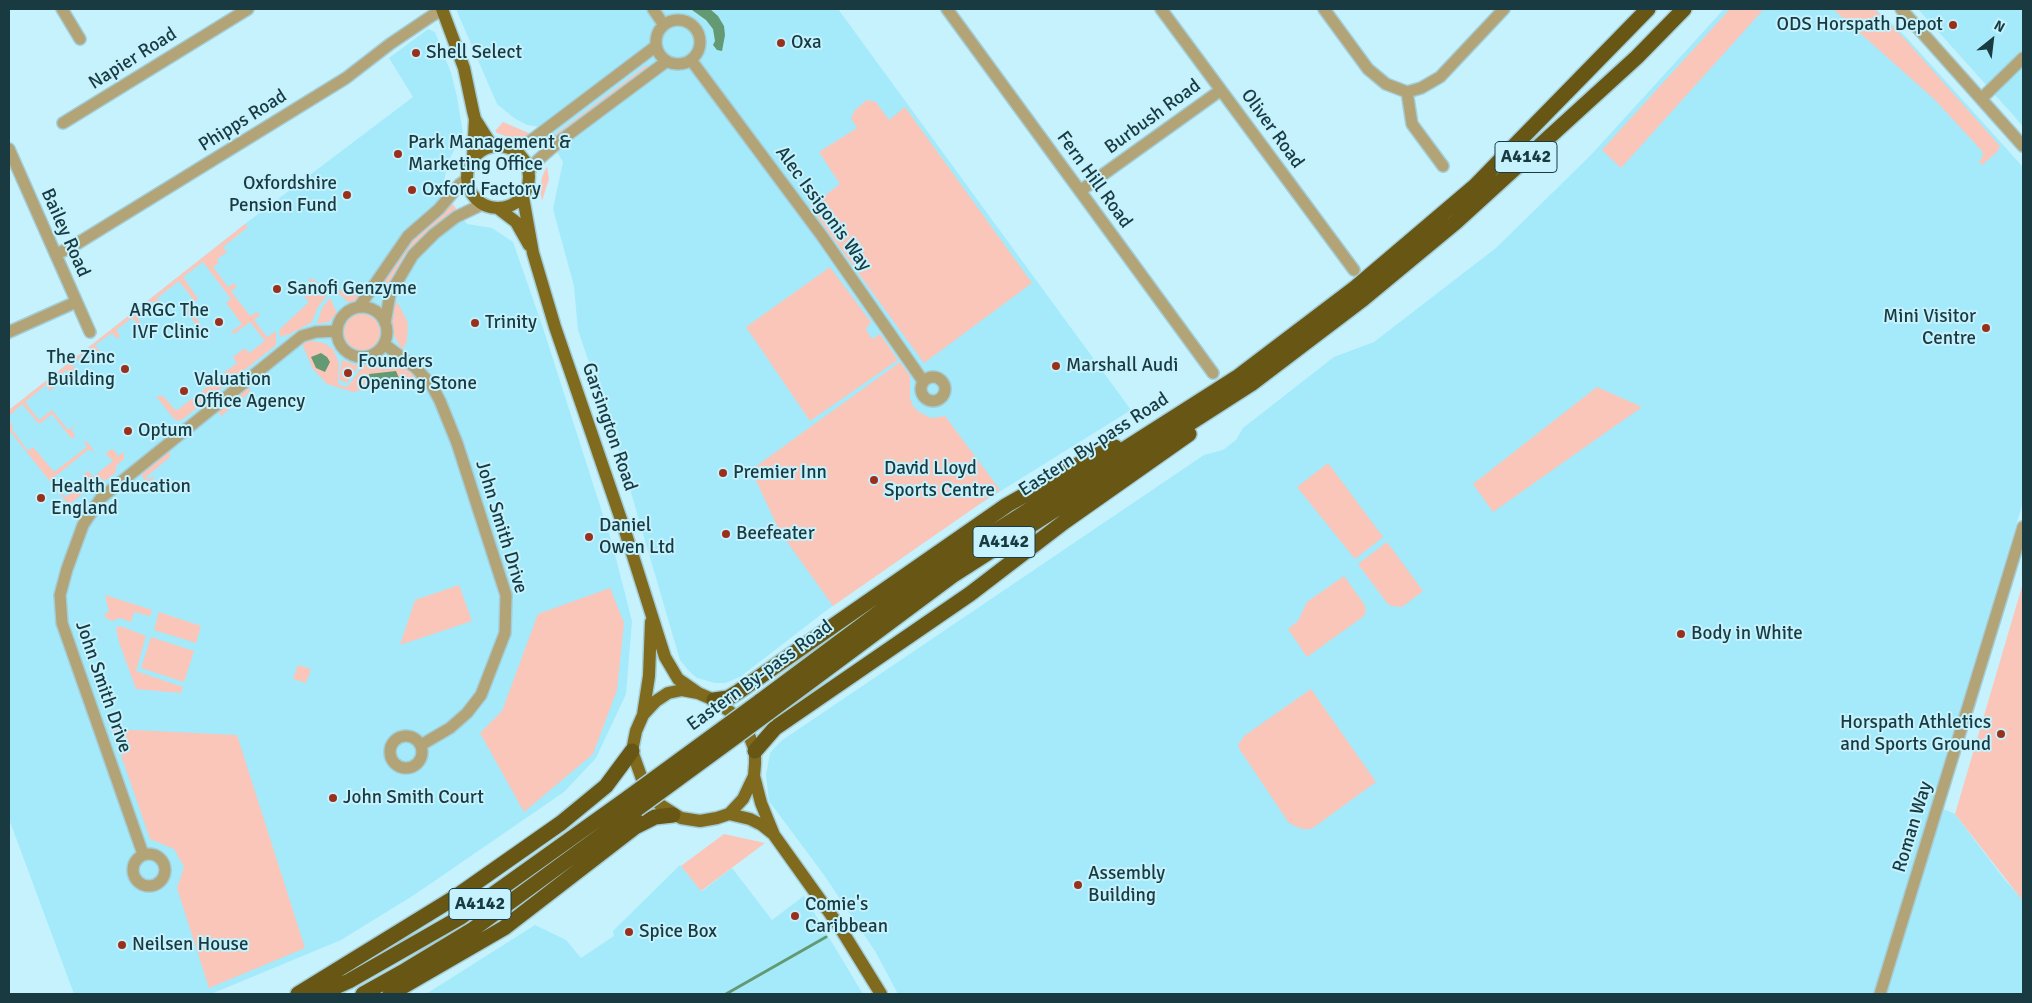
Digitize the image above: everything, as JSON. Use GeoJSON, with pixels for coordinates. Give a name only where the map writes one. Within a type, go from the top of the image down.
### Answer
{"type":"FeatureCollection","features":[{"type":"Feature","properties":{"kind":"highway","name":"Eastern By-pass Road"},"geometry":{"type":"LineString","coordinates":[[763,707],[944,564],[1239,376],[1356,288],[1475,186],[1648,9]]}},
{"type":"Feature","properties":{"kind":"highway","name":"Eastern By-pass Road"},"geometry":{"type":"LineString","coordinates":[[363,994],[472,930],[633,803],[763,707],[952,576],[1251,384],[1362,299],[1456,222],[1637,57],[1684,9]]}},
{"type":"Feature","properties":{"kind":"highway"},"geometry":{"type":"LineString","coordinates":[[755,751],[775,728],[970,594],[1064,522],[1175,445],[1251,384]]}},
{"type":"Feature","properties":{"kind":"highway"},"geometry":{"type":"LineString","coordinates":[[714,700],[728,698],[738,692],[1007,505],[1088,459],[1113,447],[1138,441]]}},
{"type":"Feature","properties":{"kind":"highway"},"geometry":{"type":"LineString","coordinates":[[298,994],[454,898],[561,823],[606,786],[632,751]]}},
{"type":"Feature","properties":{"kind":"highway","name":"Eastern By-pass Road"},"geometry":{"type":"LineString","coordinates":[[320,994],[350,981],[461,917],[633,803]]}},
{"type":"Feature","properties":{"kind":"highway"},"geometry":{"type":"LineString","coordinates":[[390,994],[504,928],[635,827],[655,817],[673,815]]}},
{"type":"Feature","properties":{"kind":"main road"},"geometry":{"type":"LineString","coordinates":[[442,10],[464,68],[475,119],[473,158]]}},
{"type":"Feature","properties":{"kind":"main road"},"geometry":{"type":"LineString","coordinates":[[475,119],[492,146]]}},
{"type":"Feature","properties":{"kind":"main road"},"geometry":{"type":"LineString","coordinates":[[492,146],[503,146],[511,149],[524,159],[529,172],[529,186],[523,197],[511,207],[489,208],[477,202],[470,193],[466,180],[468,168],[473,158],[481,150],[492,146]]}},
{"type":"Feature","properties":{"kind":"main road"},"geometry":{"type":"LineString","coordinates":[[523,197],[534,253]]}},
{"type":"Feature","properties":{"kind":"main road"},"geometry":{"type":"LineString","coordinates":[[499,209],[516,222],[534,253]]}},
{"type":"Feature","properties":{"kind":"main road","name":"Garsington Road"},"geometry":{"type":"LineString","coordinates":[[534,253],[575,388],[652,612],[665,657],[678,679],[698,693]]}},
{"type":"Feature","properties":{"kind":"main road"},"geometry":{"type":"LineString","coordinates":[[644,715],[649,676],[652,612]]}},
{"type":"Feature","properties":{"kind":"main road"},"geometry":{"type":"LineString","coordinates":[[754,776],[743,799],[729,814],[700,821],[673,815],[659,804],[642,779],[632,751],[636,731],[644,715],[656,701],[668,693],[682,690],[698,693],[714,700],[733,714],[749,735],[755,751],[754,776],[761,803],[774,835],[839,926],[881,994]]}},
{"type":"Feature","properties":{"kind":"main road"},"geometry":{"type":"LineString","coordinates":[[729,814],[750,819],[762,825],[774,835]]}},
{"type":"Feature","properties":{"kind":"street"},"geometry":{"type":"LineString","coordinates":[[62,9],[80,39]]}},
{"type":"Feature","properties":{"kind":"street","name":"Napier Road"},"geometry":{"type":"LineString","coordinates":[[63,123],[248,9]]}},
{"type":"Feature","properties":{"kind":"street"},"geometry":{"type":"LineString","coordinates":[[653,9],[664,25]]}},
{"type":"Feature","properties":{"kind":"street","name":"Fern Hill Road"},"geometry":{"type":"LineString","coordinates":[[947,9],[1213,373]]}},
{"type":"Feature","properties":{"kind":"street","name":"Oliver Road"},"geometry":{"type":"LineString","coordinates":[[1161,9],[1354,270]]}},
{"type":"Feature","properties":{"kind":"street"},"geometry":{"type":"LineString","coordinates":[[1324,9],[1368,69],[1386,84],[1407,92],[1422,88],[1440,77],[1504,9]]}},
{"type":"Feature","properties":{"kind":"street"},"geometry":{"type":"LineString","coordinates":[[1902,9],[2023,146]]}},
{"type":"Feature","properties":{"kind":"street","name":"Phipps Road"},"geometry":{"type":"LineString","coordinates":[[56,254],[78,243],[346,78],[397,39],[442,10]]}},
{"type":"Feature","properties":{"kind":"street"},"geometry":{"type":"LineString","coordinates":[[684,21],[695,29],[700,42],[696,55],[692,60],[679,64],[667,61],[662,57],[656,46],[658,34],[664,25],[670,22],[684,21]]}},
{"type":"Feature","properties":{"kind":"street"},"geometry":{"type":"LineString","coordinates":[[511,149],[529,142],[656,46]]}},
{"type":"Feature","properties":{"kind":"street"},"geometry":{"type":"LineString","coordinates":[[1980,99],[2023,58]]}},
{"type":"Feature","properties":{"kind":"street","name":"Alec Issigonis Way"},"geometry":{"type":"LineString","coordinates":[[692,60],[805,213],[923,381]]}},
{"type":"Feature","properties":{"kind":"street"},"geometry":{"type":"LineString","coordinates":[[529,172],[538,160],[561,140],[667,61]]}},
{"type":"Feature","properties":{"kind":"street","name":"Burbush Road"},"geometry":{"type":"LineString","coordinates":[[1080,191],[1221,90]]}},
{"type":"Feature","properties":{"kind":"street"},"geometry":{"type":"LineString","coordinates":[[1407,92],[1412,124],[1443,166]]}},
{"type":"Feature","properties":{"kind":"street","name":"Bailey Road"},"geometry":{"type":"LineString","coordinates":[[9,149],[90,332]]}},
{"type":"Feature","properties":{"kind":"street"},"geometry":{"type":"LineString","coordinates":[[359,307],[408,236],[439,209],[460,184],[466,180]]}},
{"type":"Feature","properties":{"kind":"street"},"geometry":{"type":"LineString","coordinates":[[385,323],[390,294],[413,255],[434,234],[456,218],[482,204]]}},
{"type":"Feature","properties":{"kind":"street"},"geometry":{"type":"LineString","coordinates":[[9,332],[76,302]]}},
{"type":"Feature","properties":{"kind":"street"},"geometry":{"type":"LineString","coordinates":[[359,307],[373,310],[381,316],[385,323],[387,332],[384,344],[376,353],[371,355],[356,356],[344,349],[340,343],[337,331],[343,315],[359,307]]}},
{"type":"Feature","properties":{"kind":"street","name":"John Smith Drive"},"geometry":{"type":"LineString","coordinates":[[143,854],[62,623],[60,595],[83,525],[101,498],[302,336],[316,332],[337,331]]}},
{"type":"Feature","properties":{"kind":"street","name":"John Smith Drive"},"geometry":{"type":"LineString","coordinates":[[384,344],[416,368],[432,386],[440,401],[457,444],[506,595],[505,633],[481,694],[467,713],[450,728],[421,745]]}},
{"type":"Feature","properties":{"kind":"street","name":"Roman Way"},"geometry":{"type":"LineString","coordinates":[[1880,994],[2023,527]]}},
{"type":"Feature","properties":{"kind":"shaded area"},"geometry":{"type":"Polygon","coordinates":[[[456,9],[838,9],[1131,410],[930,535],[823,613],[740,677],[725,683],[715,683],[697,678],[680,660],[618,448],[578,330],[574,286],[553,209],[563,162],[542,127],[527,125],[514,118],[497,104],[456,9]]]}},
{"type":"Feature","properties":{"kind":"shaded area"},"geometry":{"type":"Polygon","coordinates":[[[682,9],[710,9],[718,16],[724,26],[725,35],[722,51],[717,50],[713,45],[715,41],[713,29],[706,20],[692,10],[682,9]]]}},
{"type":"Feature","properties":{"kind":"shaded area"},"geometry":{"type":"Polygon","coordinates":[[[1724,9],[1876,9],[1905,36],[2023,167],[2023,502],[1931,804],[1955,814],[2004,879],[2023,900],[2023,994],[898,994],[875,951],[824,875],[769,801],[766,775],[770,753],[781,741],[1204,455],[1223,450],[1236,440],[1243,428],[1334,357],[1374,342],[1496,248],[1590,156],[1724,9]]]}},
{"type":"Feature","properties":{"kind":"shaded area"},"geometry":{"type":"Polygon","coordinates":[[[1730,9],[1764,9],[1621,168],[1602,150],[1730,9]]]}},
{"type":"Feature","properties":{"kind":"shaded area"},"geometry":{"type":"Polygon","coordinates":[[[1833,9],[1874,9],[1904,38],[2000,146],[1997,152],[1982,165],[1979,162],[1983,156],[1982,151],[1934,99],[1833,9]]]}},
{"type":"Feature","properties":{"kind":"shaded area"},"geometry":{"type":"Polygon","coordinates":[[[1918,9],[2023,9],[2023,127],[2014,116],[1918,9]]]}},
{"type":"Feature","properties":{"kind":"shaded area"},"geometry":{"type":"Polygon","coordinates":[[[428,29],[435,32],[451,73],[463,133],[448,162],[444,181],[446,197],[467,224],[492,228],[513,242],[543,328],[612,543],[632,621],[626,694],[596,758],[564,792],[414,895],[341,940],[211,994],[74,994],[9,819],[9,410],[245,224],[413,97],[389,58],[428,29]]]}},
{"type":"Feature","properties":{"kind":"shaded area"},"geometry":{"type":"Polygon","coordinates":[[[647,65],[649,68],[546,144],[545,142],[647,65]]]}},
{"type":"Feature","properties":{"kind":"shaded area"},"geometry":{"type":"Polygon","coordinates":[[[867,100],[876,102],[889,120],[905,107],[1032,283],[924,363],[810,207],[840,184],[819,152],[857,128],[851,118],[855,110],[867,100]]]}},
{"type":"Feature","properties":{"kind":"shaded area"},"geometry":{"type":"Polygon","coordinates":[[[503,122],[531,134],[530,138],[516,140],[497,133],[495,131],[503,122]]]}},
{"type":"Feature","properties":{"kind":"shaded area"},"geometry":{"type":"Polygon","coordinates":[[[547,166],[549,179],[542,201],[540,190],[542,177],[547,166]]]}},
{"type":"Feature","properties":{"kind":"shaded area"},"geometry":{"type":"Polygon","coordinates":[[[453,204],[457,210],[421,238],[400,264],[386,289],[381,286],[407,245],[453,204]]]}},
{"type":"Feature","properties":{"kind":"shaded area"},"geometry":{"type":"Polygon","coordinates":[[[245,224],[248,227],[223,247],[227,252],[217,259],[219,263],[213,267],[228,287],[234,283],[237,287],[231,291],[250,316],[257,312],[260,315],[254,320],[267,337],[276,331],[276,345],[183,419],[179,421],[174,419],[156,396],[163,396],[176,411],[211,384],[208,380],[214,375],[217,378],[237,363],[233,357],[245,348],[249,353],[265,341],[250,322],[234,334],[231,332],[242,324],[226,303],[231,299],[203,262],[183,277],[198,299],[190,305],[193,310],[192,312],[205,331],[202,337],[198,331],[188,339],[186,337],[198,327],[183,308],[193,299],[179,281],[157,298],[161,304],[158,306],[153,301],[136,314],[140,322],[138,324],[132,318],[116,330],[120,336],[117,339],[112,333],[95,345],[100,352],[96,355],[91,350],[72,364],[76,370],[71,375],[67,370],[52,381],[55,387],[50,391],[46,385],[25,402],[39,420],[52,410],[68,430],[80,421],[71,429],[75,436],[73,438],[71,438],[52,414],[39,424],[22,404],[9,416],[9,410],[245,224]]]}},
{"type":"Feature","properties":{"kind":"shaded area"},"geometry":{"type":"Polygon","coordinates":[[[830,267],[871,322],[866,329],[872,339],[880,334],[898,360],[810,421],[746,327],[830,267]]]}},
{"type":"Feature","properties":{"kind":"shaded area"},"geometry":{"type":"Polygon","coordinates":[[[310,278],[323,286],[327,295],[318,307],[312,322],[290,334],[279,337],[280,329],[309,302],[300,291],[301,289],[307,292],[312,283],[308,280],[310,278]]]}},
{"type":"Feature","properties":{"kind":"shaded area"},"geometry":{"type":"Polygon","coordinates":[[[368,286],[357,301],[348,302],[337,292],[347,287],[368,286]]]}},
{"type":"Feature","properties":{"kind":"shaded area"},"geometry":{"type":"Polygon","coordinates":[[[330,298],[337,313],[329,322],[317,324],[322,308],[330,298]]]}},
{"type":"Feature","properties":{"kind":"shaded area"},"geometry":{"type":"Polygon","coordinates":[[[394,299],[408,323],[407,341],[402,350],[393,334],[391,318],[394,299]]]}},
{"type":"Feature","properties":{"kind":"shaded area"},"geometry":{"type":"Polygon","coordinates":[[[362,314],[369,315],[375,319],[379,325],[379,339],[375,345],[369,349],[362,350],[355,349],[349,345],[345,339],[344,332],[345,325],[349,319],[355,315],[362,314]]]}},
{"type":"Feature","properties":{"kind":"shaded area"},"geometry":{"type":"Polygon","coordinates":[[[311,339],[312,341],[324,343],[333,349],[339,363],[338,384],[345,387],[348,386],[364,365],[377,362],[396,364],[396,362],[413,372],[417,378],[353,392],[327,384],[313,369],[302,344],[311,339]]]}},
{"type":"Feature","properties":{"kind":"shaded area"},"geometry":{"type":"Polygon","coordinates":[[[321,353],[330,362],[325,372],[316,368],[311,357],[321,353]]]}},
{"type":"Feature","properties":{"kind":"shaded area"},"geometry":{"type":"Polygon","coordinates":[[[342,360],[359,366],[347,383],[339,380],[342,360]]]}},
{"type":"Feature","properties":{"kind":"shaded area","name":"David Lloyd Sports Centre"},"geometry":{"type":"Polygon","coordinates":[[[900,362],[910,376],[910,398],[913,406],[919,412],[931,418],[945,416],[1000,490],[833,606],[780,532],[751,470],[900,362]]]}},
{"type":"Feature","properties":{"kind":"shaded area"},"geometry":{"type":"Polygon","coordinates":[[[396,371],[399,378],[370,383],[369,374],[396,371]]]}},
{"type":"Feature","properties":{"kind":"shaded area"},"geometry":{"type":"Polygon","coordinates":[[[249,384],[250,392],[221,416],[216,410],[249,384]]]}},
{"type":"Feature","properties":{"kind":"shaded area"},"geometry":{"type":"Polygon","coordinates":[[[1597,387],[1642,407],[1493,512],[1473,484],[1597,387]]]}},
{"type":"Feature","properties":{"kind":"shaded area"},"geometry":{"type":"Polygon","coordinates":[[[9,420],[13,426],[11,428],[28,451],[33,447],[54,472],[87,447],[84,442],[86,441],[93,449],[93,452],[89,449],[52,479],[65,497],[88,480],[84,474],[88,471],[93,477],[113,461],[106,454],[108,451],[113,449],[118,456],[124,452],[124,459],[116,466],[116,472],[105,481],[101,478],[69,505],[9,430],[9,420]]]}},
{"type":"Feature","properties":{"kind":"shaded area"},"geometry":{"type":"Polygon","coordinates":[[[186,434],[187,436],[170,450],[170,457],[146,477],[148,480],[153,476],[154,478],[151,480],[156,486],[150,487],[142,476],[143,470],[186,434]]]}},
{"type":"Feature","properties":{"kind":"shaded area"},"geometry":{"type":"Polygon","coordinates":[[[1328,463],[1383,537],[1355,559],[1297,487],[1328,463]]]}},
{"type":"Feature","properties":{"kind":"shaded area"},"geometry":{"type":"Polygon","coordinates":[[[1387,542],[1423,591],[1402,607],[1391,606],[1387,603],[1358,564],[1387,542]]]}},
{"type":"Feature","properties":{"kind":"shaded area"},"geometry":{"type":"Polygon","coordinates":[[[1344,576],[1364,604],[1366,610],[1364,616],[1307,657],[1288,629],[1298,621],[1307,602],[1344,576]]]}},
{"type":"Feature","properties":{"kind":"shaded area","name":"Horspath Athletics and Sports Ground"},"geometry":{"type":"Polygon","coordinates":[[[2023,583],[2023,901],[1955,814],[2023,583]]]}},
{"type":"Feature","properties":{"kind":"shaded area"},"geometry":{"type":"Polygon","coordinates":[[[459,585],[472,621],[400,645],[415,600],[459,585]]]}},
{"type":"Feature","properties":{"kind":"shaded area"},"geometry":{"type":"Polygon","coordinates":[[[610,588],[624,623],[617,690],[593,754],[524,812],[480,733],[502,711],[538,614],[610,588]]]}},
{"type":"Feature","properties":{"kind":"shaded area"},"geometry":{"type":"Polygon","coordinates":[[[105,595],[152,610],[150,616],[134,612],[131,622],[120,618],[112,621],[106,618],[104,614],[109,612],[105,595]]]}},
{"type":"Feature","properties":{"kind":"shaded area"},"geometry":{"type":"Polygon","coordinates":[[[159,612],[201,626],[196,643],[154,630],[159,612]]]}},
{"type":"Feature","properties":{"kind":"shaded area"},"geometry":{"type":"Polygon","coordinates":[[[120,626],[146,636],[136,671],[183,687],[181,693],[136,689],[119,642],[116,628],[120,626]]]}},
{"type":"Feature","properties":{"kind":"shaded area"},"geometry":{"type":"Polygon","coordinates":[[[151,637],[194,651],[184,682],[141,668],[151,637]]]}},
{"type":"Feature","properties":{"kind":"shaded area"},"geometry":{"type":"Polygon","coordinates":[[[298,665],[311,669],[306,683],[293,679],[298,665]]]}},
{"type":"Feature","properties":{"kind":"shaded area"},"geometry":{"type":"Polygon","coordinates":[[[1311,689],[1376,782],[1311,829],[1302,829],[1289,823],[1238,745],[1244,736],[1311,689]]]}},
{"type":"Feature","properties":{"kind":"shaded area"},"geometry":{"type":"Polygon","coordinates":[[[112,729],[237,735],[305,948],[209,988],[177,888],[184,867],[174,849],[150,839],[112,729]]]}},
{"type":"Feature","properties":{"kind":"shaded area"},"geometry":{"type":"Polygon","coordinates":[[[724,834],[765,843],[701,891],[681,866],[724,834]]]}},
{"type":"Feature","properties":{"kind":"shaded area"},"geometry":{"type":"Polygon","coordinates":[[[680,865],[702,891],[732,868],[772,920],[804,896],[863,994],[426,994],[535,925],[566,940],[581,958],[614,936],[613,931],[680,865]]]}},
{"type":"Feature","properties":{"kind":"waterway"},"geometry":{"type":"LineString","coordinates":[[726,994],[826,937]]}},
{"type":"Feature","properties":{"kind":"place","name":"ODS Horspath Depot"},"geometry":{"type":"Point","coordinates":[1953,25]}},
{"type":"Feature","properties":{"kind":"place","name":"Oxa"},"geometry":{"type":"Point","coordinates":[781,43]}},
{"type":"Feature","properties":{"kind":"place","name":"Shell Select"},"geometry":{"type":"Point","coordinates":[416,53]}},
{"type":"Feature","properties":{"kind":"place","name":"Park Management & Marketing Office"},"geometry":{"type":"Point","coordinates":[398,154]}},
{"type":"Feature","properties":{"kind":"place","name":"Oxford Factory"},"geometry":{"type":"Point","coordinates":[412,190]}},
{"type":"Feature","properties":{"kind":"place","name":"Oxfordshire Pension Fund"},"geometry":{"type":"Point","coordinates":[347,195]}},
{"type":"Feature","properties":{"kind":"place","name":"Sanofi Genzyme"},"geometry":{"type":"Point","coordinates":[277,289]}},
{"type":"Feature","properties":{"kind":"place","name":"ARGC The IVF Clinic"},"geometry":{"type":"Point","coordinates":[219,322]}},
{"type":"Feature","properties":{"kind":"place","name":"Trinity"},"geometry":{"type":"Point","coordinates":[475,323]}},
{"type":"Feature","properties":{"kind":"place","name":"Mini Visitor Centre"},"geometry":{"type":"Point","coordinates":[1986,328]}},
{"type":"Feature","properties":{"kind":"place","name":"Marshall Audi"},"geometry":{"type":"Point","coordinates":[1056,366]}},
{"type":"Feature","properties":{"kind":"place","name":"The Zinc Building"},"geometry":{"type":"Point","coordinates":[125,369]}},
{"type":"Feature","properties":{"kind":"place","name":"Founders Opening Stone"},"geometry":{"type":"Point","coordinates":[348,373]}},
{"type":"Feature","properties":{"kind":"place","name":"Valuation Office Agency"},"geometry":{"type":"Point","coordinates":[184,391]}},
{"type":"Feature","properties":{"kind":"place","name":"Optum"},"geometry":{"type":"Point","coordinates":[128,431]}},
{"type":"Feature","properties":{"kind":"place","name":"Premier Inn"},"geometry":{"type":"Point","coordinates":[723,473]}},
{"type":"Feature","properties":{"kind":"place","name":"David Lloyd Sports Centre"},"geometry":{"type":"Point","coordinates":[874,480]}},
{"type":"Feature","properties":{"kind":"place","name":"Health Education England"},"geometry":{"type":"Point","coordinates":[41,498]}},
{"type":"Feature","properties":{"kind":"place","name":"Beefeater"},"geometry":{"type":"Point","coordinates":[726,534]}},
{"type":"Feature","properties":{"kind":"place","name":"Daniel Owen Ltd"},"geometry":{"type":"Point","coordinates":[589,537]}},
{"type":"Feature","properties":{"kind":"place","name":"Body in White"},"geometry":{"type":"Point","coordinates":[1681,634]}},
{"type":"Feature","properties":{"kind":"place","name":"Horspath Athletics and Sports Ground"},"geometry":{"type":"Point","coordinates":[2001,734]}},
{"type":"Feature","properties":{"kind":"place","name":"John Smith Court"},"geometry":{"type":"Point","coordinates":[333,798]}},
{"type":"Feature","properties":{"kind":"place","name":"Assembly Building"},"geometry":{"type":"Point","coordinates":[1078,885]}},
{"type":"Feature","properties":{"kind":"place","name":"Comie's Caribbean"},"geometry":{"type":"Point","coordinates":[795,916]}},
{"type":"Feature","properties":{"kind":"place","name":"Spice Box"},"geometry":{"type":"Point","coordinates":[629,932]}},
{"type":"Feature","properties":{"kind":"place","name":"Neilsen House"},"geometry":{"type":"Point","coordinates":[122,945]}}]}
